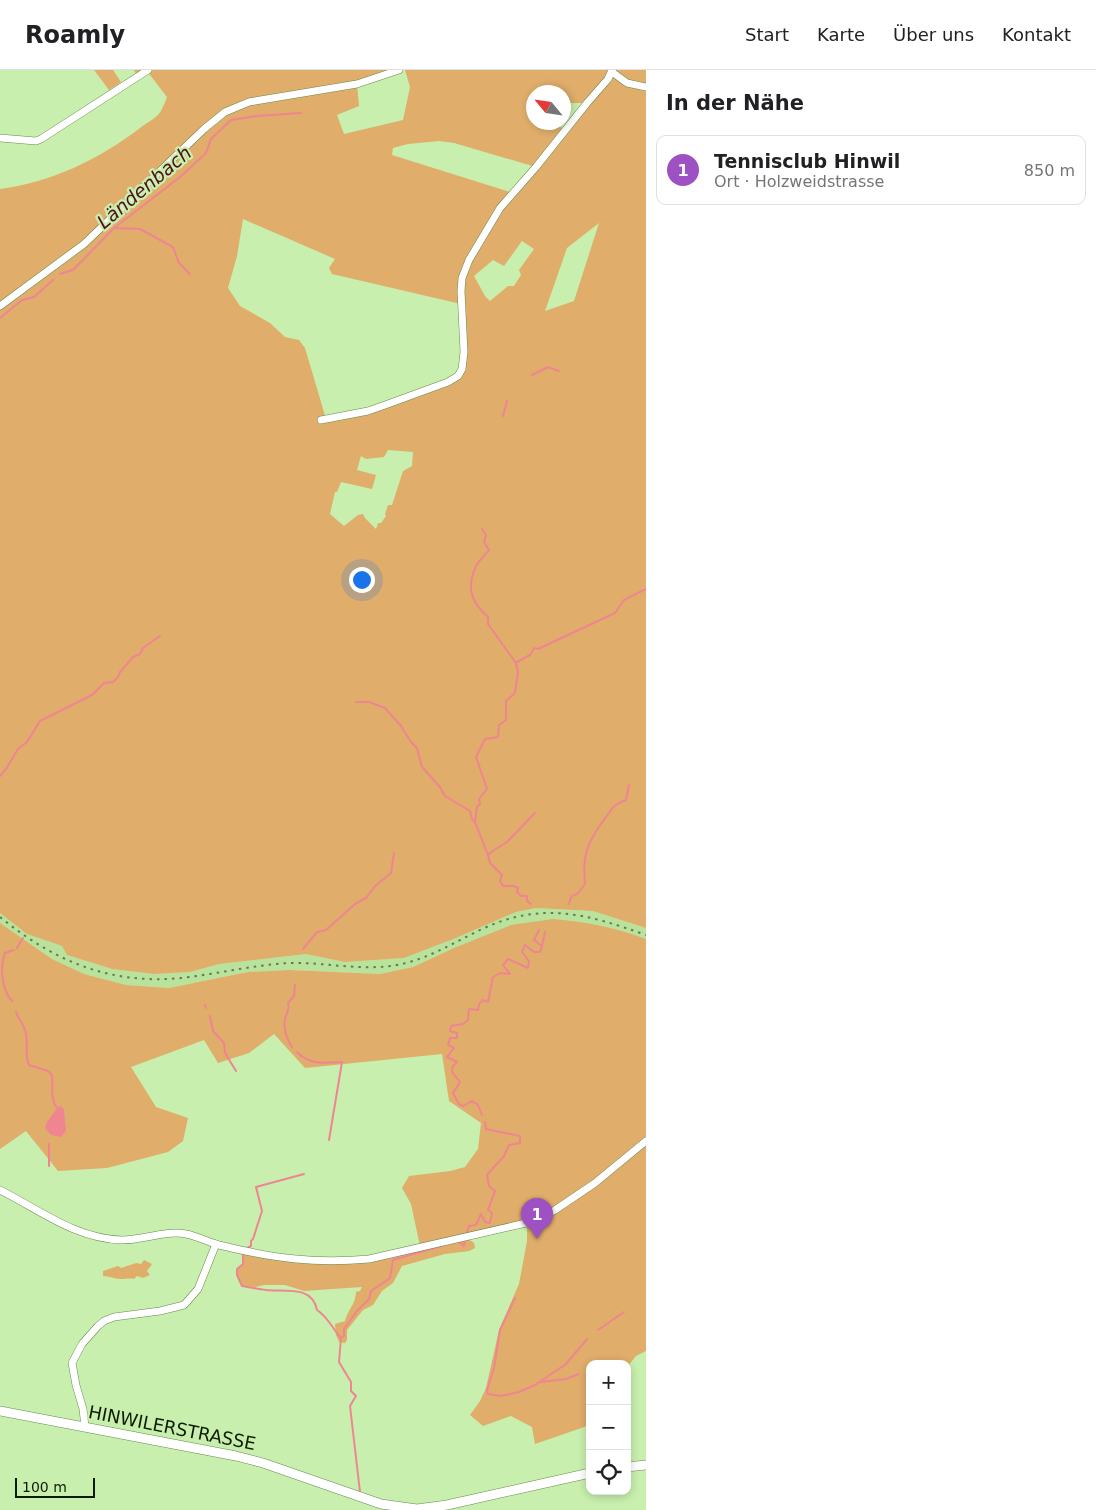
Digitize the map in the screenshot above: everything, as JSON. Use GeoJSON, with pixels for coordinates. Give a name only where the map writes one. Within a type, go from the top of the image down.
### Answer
{"type":"FeatureCollection","features":[{"type":"Feature","properties":{"kind":"main road","name":"HINWILERSTRASSE"},"geometry":{"type":"LineString","coordinates":[[0,1411],[236,1456],[263,1463],[381,1504],[418,1510],[586,1474]]}},
{"type":"Feature","properties":{"kind":"main road"},"geometry":{"type":"LineString","coordinates":[[631,1467],[646,1465]]}},
{"type":"Feature","properties":{"kind":"street"},"geometry":{"type":"LineString","coordinates":[[0,138],[36,141],[44,138],[148,70]]}},
{"type":"Feature","properties":{"kind":"street"},"geometry":{"type":"LineString","coordinates":[[0,306],[84,244],[204,129],[225,112],[249,102],[357,84],[399,70]]}},
{"type":"Feature","properties":{"kind":"street"},"geometry":{"type":"LineString","coordinates":[[321,420],[385,406],[448,382],[458,376],[462,369],[464,352],[462,278],[469,260],[500,208],[549,152],[608,79],[612,71],[627,83],[646,87]]}},
{"type":"Feature","properties":{"kind":"street"},"geometry":{"type":"LineString","coordinates":[[0,1190],[67,1227],[94,1236],[124,1240],[175,1232],[191,1235],[216,1244],[284,1259],[304,1261],[369,1259],[535,1221],[595,1183],[646,1141]]}},
{"type":"Feature","properties":{"kind":"street"},"geometry":{"type":"LineString","coordinates":[[85,1427],[83,1409],[72,1363],[82,1344],[98,1326],[114,1317],[160,1311],[184,1304],[200,1286],[216,1244]]}},
{"type":"Feature","properties":{"kind":"shaded area"},"geometry":{"type":"Polygon","coordinates":[[[94,70],[113,70],[121,82],[109,90],[94,70]]]}},
{"type":"Feature","properties":{"kind":"shaded area"},"geometry":{"type":"Polygon","coordinates":[[[134,70],[399,70],[357,84],[359,106],[337,115],[344,134],[403,120],[410,87],[405,70],[646,70],[646,928],[593,911],[536,908],[516,912],[404,958],[345,962],[306,954],[219,964],[190,972],[154,974],[112,969],[67,955],[62,946],[27,934],[0,913],[0,189],[38,181],[91,160],[124,140],[159,114],[167,97],[147,71],[138,77],[134,70]],[[439,141],[408,144],[393,148],[392,155],[513,193],[536,167],[454,143],[439,141]],[[243,219],[237,256],[228,288],[240,306],[270,323],[285,337],[299,340],[305,348],[326,419],[355,414],[448,382],[462,369],[461,304],[332,274],[329,268],[335,259],[243,219]],[[599,223],[567,248],[545,311],[574,301],[599,223]],[[522,241],[504,266],[493,260],[474,276],[485,296],[490,301],[508,286],[514,286],[521,275],[519,270],[534,249],[522,241]],[[388,450],[384,457],[366,459],[361,456],[357,470],[376,475],[372,489],[341,482],[337,492],[335,492],[330,514],[344,526],[358,515],[363,514],[376,529],[378,523],[381,523],[386,516],[388,505],[392,505],[403,471],[412,466],[413,452],[388,450]]]}},
{"type":"Feature","properties":{"kind":"shaded area"},"geometry":{"type":"Polygon","coordinates":[[[536,908],[593,911],[646,928],[646,939],[623,931],[454,948],[413,967],[380,974],[289,970],[248,972],[169,988],[126,985],[83,974],[52,959],[0,923],[0,913],[27,934],[62,946],[67,955],[112,969],[154,974],[190,972],[219,964],[306,954],[345,962],[404,958],[516,912],[536,908]]]}},
{"type":"Feature","properties":{"kind":"shaded area"},"geometry":{"type":"Polygon","coordinates":[[[553,919],[600,926],[646,939],[646,1351],[636,1356],[631,1362],[631,1360],[586,1360],[586,1426],[535,1444],[532,1427],[511,1416],[483,1426],[470,1415],[486,1388],[499,1330],[519,1284],[527,1241],[527,1224],[420,1246],[411,1204],[402,1188],[409,1176],[450,1171],[465,1167],[478,1149],[481,1123],[449,1101],[442,1054],[305,1068],[274,1034],[249,1053],[218,1063],[204,1040],[131,1067],[156,1107],[188,1118],[183,1141],[168,1152],[107,1168],[58,1171],[26,1131],[0,1149],[0,923],[52,959],[84,974],[126,985],[169,988],[248,972],[289,970],[380,974],[413,967],[511,925],[553,919]]]}},
{"type":"Feature","properties":{"kind":"shaded area"},"geometry":{"type":"Polygon","coordinates":[[[61,1106],[64,1110],[66,1131],[61,1137],[51,1135],[45,1128],[47,1122],[58,1107],[61,1106]]]}},
{"type":"Feature","properties":{"kind":"shaded area"},"geometry":{"type":"Polygon","coordinates":[[[467,1238],[474,1243],[475,1248],[402,1266],[393,1283],[382,1291],[373,1305],[363,1310],[347,1330],[347,1340],[345,1343],[339,1342],[335,1324],[345,1321],[356,1292],[360,1291],[362,1287],[304,1291],[285,1285],[242,1286],[237,1275],[237,1269],[243,1264],[243,1253],[284,1259],[352,1261],[467,1238]]]}},
{"type":"Feature","properties":{"kind":"shaded area"},"geometry":{"type":"Polygon","coordinates":[[[144,1260],[152,1264],[147,1271],[150,1275],[143,1278],[137,1276],[134,1279],[121,1279],[103,1276],[103,1271],[118,1266],[121,1268],[136,1263],[141,1264],[144,1260]]]}},
{"type":"Feature","properties":{"kind":"waterway","name":"Ländenbach"},"geometry":{"type":"LineString","coordinates":[[60,274],[73,270],[114,228],[180,177],[206,153],[211,139],[231,120],[301,113]]}},
{"type":"Feature","properties":{"kind":"waterway"},"geometry":{"type":"LineString","coordinates":[[115,228],[140,229],[173,247],[179,263],[190,274]]}},
{"type":"Feature","properties":{"kind":"waterway","name":"Ländenbach"},"geometry":{"type":"LineString","coordinates":[[0,318],[22,300],[34,297],[53,280]]}},
{"type":"Feature","properties":{"kind":"waterway"},"geometry":{"type":"LineString","coordinates":[[532,375],[548,367],[559,371]]}},
{"type":"Feature","properties":{"kind":"waterway"},"geometry":{"type":"LineString","coordinates":[[503,416],[507,401]]}},
{"type":"Feature","properties":{"kind":"waterway"},"geometry":{"type":"LineString","coordinates":[[482,529],[486,535],[484,542],[489,550],[476,566],[471,581],[472,594],[478,606],[488,617],[488,624],[516,663],[518,672],[515,693],[506,701],[506,720],[499,725],[498,737],[485,739],[476,757],[487,789],[479,799],[480,804],[477,807],[475,822],[490,863],[502,875],[500,881],[503,886],[518,888],[517,892],[521,896],[527,896],[527,901],[531,904]]}},
{"type":"Feature","properties":{"kind":"waterway"},"geometry":{"type":"LineString","coordinates":[[517,662],[530,655],[534,648],[538,649],[615,613],[624,600],[646,589]]}},
{"type":"Feature","properties":{"kind":"waterway"},"geometry":{"type":"LineString","coordinates":[[0,776],[18,749],[27,742],[40,721],[92,695],[104,683],[113,682],[133,657],[140,654],[143,648],[160,636]]}},
{"type":"Feature","properties":{"kind":"waterway"},"geometry":{"type":"LineString","coordinates":[[356,702],[369,702],[385,708],[417,748],[422,767],[440,787],[445,796],[470,811],[475,822]]}},
{"type":"Feature","properties":{"kind":"waterway"},"geometry":{"type":"LineString","coordinates":[[569,904],[571,897],[578,893],[585,884],[584,866],[589,843],[612,808],[626,800],[629,785]]}},
{"type":"Feature","properties":{"kind":"waterway"},"geometry":{"type":"LineString","coordinates":[[488,855],[507,842],[535,813]]}},
{"type":"Feature","properties":{"kind":"waterway"},"geometry":{"type":"LineString","coordinates":[[303,949],[317,932],[326,930],[355,904],[366,898],[375,886],[391,873],[394,853]]}},
{"type":"Feature","properties":{"kind":"waterway"},"geometry":{"type":"LineString","coordinates":[[482,1115],[478,1105],[472,1101],[463,1106],[459,1104],[453,1093],[460,1082],[452,1072],[453,1066],[457,1062],[447,1057],[454,1048],[448,1045],[450,1038],[457,1038],[457,1033],[450,1031],[451,1026],[463,1024],[468,1020],[469,1009],[478,1010],[479,1004],[483,1000],[488,1002],[493,977],[500,973],[510,974],[503,965],[508,959],[528,968],[529,961],[522,952],[525,945],[534,952],[540,952],[542,946],[534,940],[539,930]]}},
{"type":"Feature","properties":{"kind":"waterway"},"geometry":{"type":"LineString","coordinates":[[542,946],[545,932]]}},
{"type":"Feature","properties":{"kind":"waterway"},"geometry":{"type":"LineString","coordinates":[[17,948],[23,938]]}},
{"type":"Feature","properties":{"kind":"waterway"},"geometry":{"type":"LineString","coordinates":[[12,1001],[8,996],[2,977],[2,964],[5,953],[14,950]]}},
{"type":"Feature","properties":{"kind":"waterway"},"geometry":{"type":"LineString","coordinates":[[292,1047],[286,1034],[285,1019],[288,1003],[294,996],[295,985]]}},
{"type":"Feature","properties":{"kind":"waterway"},"geometry":{"type":"LineString","coordinates":[[16,1012],[26,1034],[29,1065],[48,1071],[52,1075],[53,1097],[57,1108]]}},
{"type":"Feature","properties":{"kind":"waterway"},"geometry":{"type":"LineString","coordinates":[[210,1016],[213,1031],[224,1043],[225,1053],[236,1071]]}},
{"type":"Feature","properties":{"kind":"waterway"},"geometry":{"type":"LineString","coordinates":[[297,1052],[312,1061],[323,1063],[342,1062],[329,1140]]}},
{"type":"Feature","properties":{"kind":"waterway"},"geometry":{"type":"LineString","coordinates":[[467,1232],[469,1226],[476,1225],[481,1214],[485,1222],[490,1223],[492,1213],[488,1210],[495,1191],[489,1186],[487,1175],[504,1156],[509,1145],[520,1143],[520,1136],[486,1129],[485,1122]]}},
{"type":"Feature","properties":{"kind":"waterway"},"geometry":{"type":"LineString","coordinates":[[49,1144],[49,1166]]}},
{"type":"Feature","properties":{"kind":"waterway"},"geometry":{"type":"LineString","coordinates":[[247,1248],[251,1246],[262,1211],[256,1187],[304,1174]]}},
{"type":"Feature","properties":{"kind":"waterway"},"geometry":{"type":"LineString","coordinates":[[459,1242],[464,1246],[465,1240]]}},
{"type":"Feature","properties":{"kind":"waterway"},"geometry":{"type":"LineString","coordinates":[[360,1492],[350,1406],[356,1396],[351,1391],[351,1382],[339,1362],[341,1338],[344,1336],[344,1329],[357,1311],[369,1299],[371,1291],[390,1278],[393,1260],[445,1245]]}},
{"type":"Feature","properties":{"kind":"waterway"},"geometry":{"type":"LineString","coordinates":[[243,1253],[243,1264],[237,1269],[237,1275],[242,1286],[304,1293],[310,1297],[317,1310],[327,1319],[341,1338]]}},
{"type":"Feature","properties":{"kind":"waterway"},"geometry":{"type":"LineString","coordinates":[[515,1298],[500,1330],[494,1368],[487,1390],[488,1394],[501,1396],[519,1392],[535,1385],[566,1364],[587,1339]]}},
{"type":"Feature","properties":{"kind":"waterway"},"geometry":{"type":"LineString","coordinates":[[598,1330],[624,1312]]}},
{"type":"Feature","properties":{"kind":"waterway"},"geometry":{"type":"LineString","coordinates":[[540,1382],[566,1379],[579,1374]]}},
{"type":"Feature","properties":{"kind":"railway"},"geometry":{"type":"LineString","coordinates":[[0,917],[20,933],[41,946],[84,967],[130,978],[155,979],[181,978],[289,963],[362,967],[391,966],[426,956],[504,920],[545,913],[584,916],[646,935]]}},
{"type":"Feature","properties":{"kind":"place","name":"Tennisclub Hinwil"},"geometry":{"type":"Point","coordinates":[537,1239]}}]}
